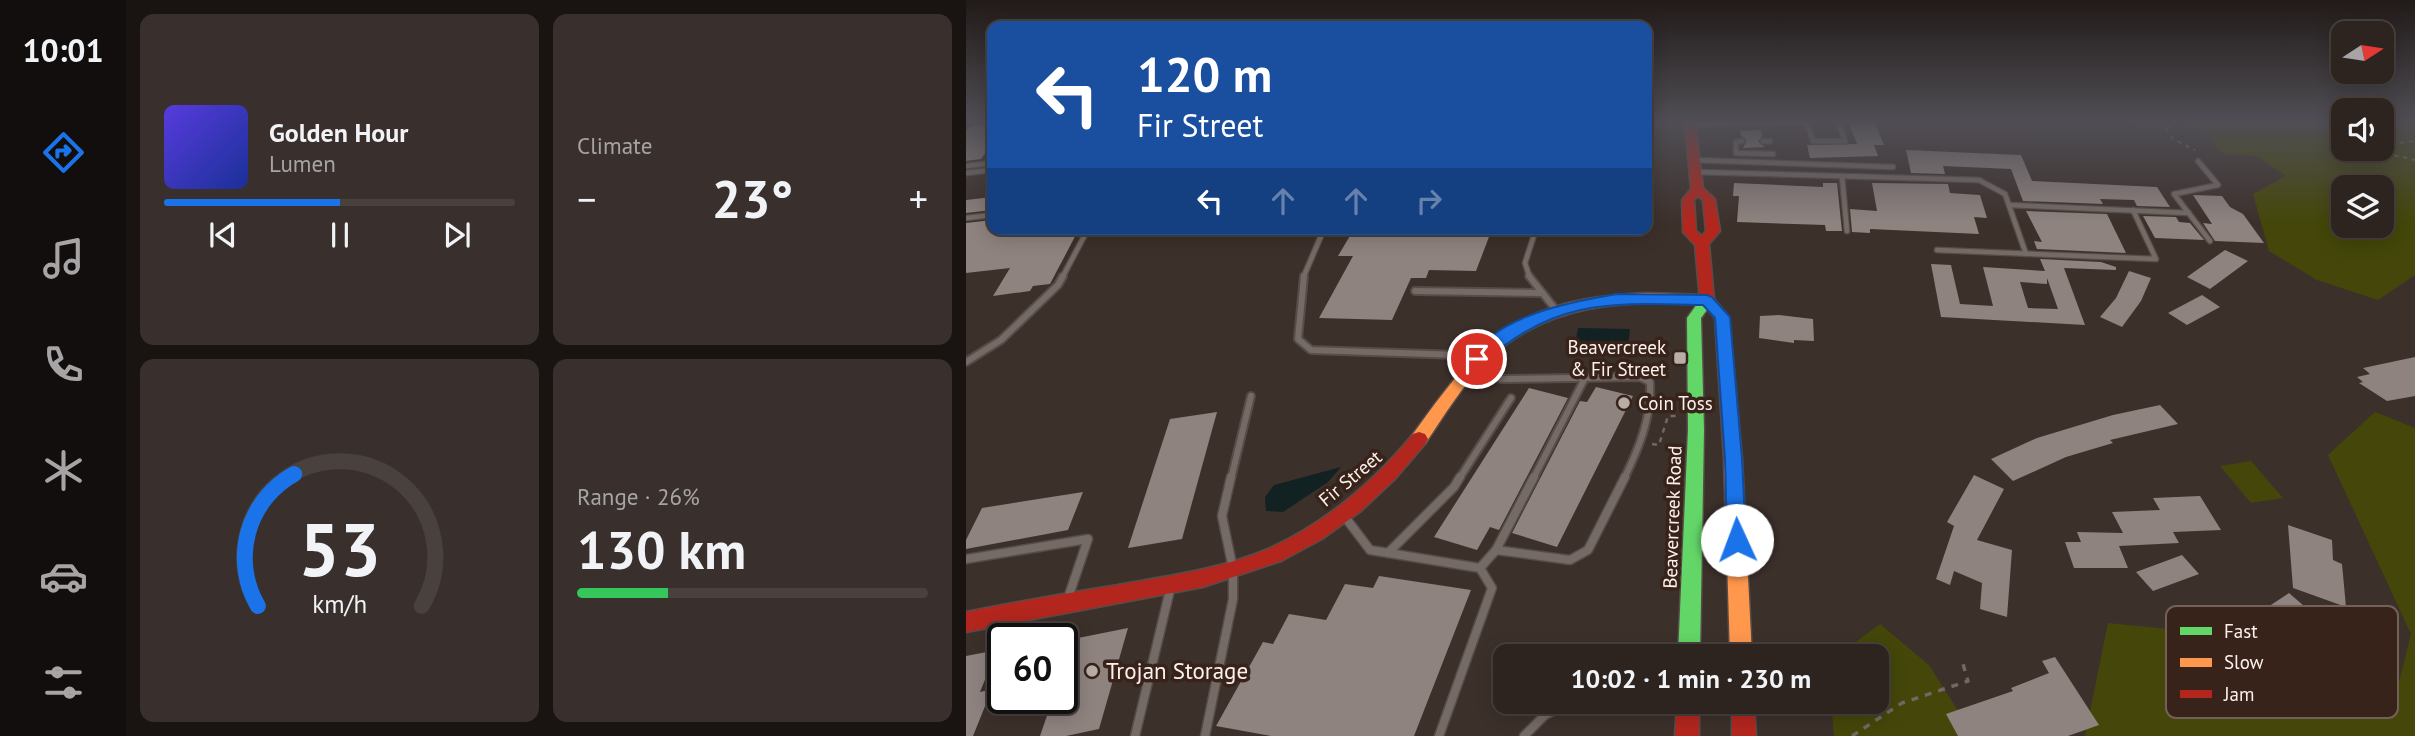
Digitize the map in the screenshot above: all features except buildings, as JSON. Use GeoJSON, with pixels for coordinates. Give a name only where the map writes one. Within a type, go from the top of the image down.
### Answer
{"type":"FeatureCollection","features":[{"type":"Feature","properties":{"kind":"main road","name":"Beavercreek Road"},"geometry":{"type":"LineString","coordinates":[[1694,155],[1697,189],[1709,200],[1713,231],[1702,244],[1707,300],[1722,317],[1734,459],[1741,644]]}},
{"type":"Feature","properties":{"kind":"main road","name":"Fir Street"},"geometry":{"type":"LineString","coordinates":[[966,622],[1172,584],[1233,569],[1292,546],[1343,514],[1377,486],[1402,460],[1473,364],[1502,337],[1556,310],[1617,299],[1707,300]]}},
{"type":"Feature","properties":{"kind":"main road","name":"Beavercreek Road"},"geometry":{"type":"LineString","coordinates":[[1689,644],[1696,430],[1694,318],[1707,300]]}},
{"type":"Feature","properties":{"kind":"main road"},"geometry":{"type":"LineString","coordinates":[[1687,736],[1688,714]]}},
{"type":"Feature","properties":{"kind":"main road"},"geometry":{"type":"LineString","coordinates":[[1743,714],[1744,736]]}},
{"type":"Feature","properties":{"kind":"lane"},"geometry":{"type":"LineString","coordinates":[[2198,161],[2218,185],[2209,190],[2182,190],[2174,194],[2199,221],[2210,241]]}},
{"type":"Feature","properties":{"kind":"lane"},"geometry":{"type":"LineString","coordinates":[[966,166],[987,164]]}},
{"type":"Feature","properties":{"kind":"lane"},"geometry":{"type":"LineString","coordinates":[[1695,166],[1893,167]]}},
{"type":"Feature","properties":{"kind":"lane"},"geometry":{"type":"LineString","coordinates":[[1695,166],[1842,176],[1979,180],[2005,194],[2026,254]]}},
{"type":"Feature","properties":{"kind":"lane"},"geometry":{"type":"LineString","coordinates":[[966,173],[987,171]]}},
{"type":"Feature","properties":{"kind":"lane"},"geometry":{"type":"LineString","coordinates":[[1842,176],[1847,231]]}},
{"type":"Feature","properties":{"kind":"lane"},"geometry":{"type":"LineString","coordinates":[[2009,205],[2189,213]]}},
{"type":"Feature","properties":{"kind":"lane"},"geometry":{"type":"LineString","coordinates":[[1937,250],[2156,259],[2133,211]]}},
{"type":"Feature","properties":{"kind":"lane"},"geometry":{"type":"LineString","coordinates":[[966,218],[987,216]]}},
{"type":"Feature","properties":{"kind":"lane"},"geometry":{"type":"LineString","coordinates":[[966,362],[1001,340],[1058,285],[1085,235]]}},
{"type":"Feature","properties":{"kind":"lane"},"geometry":{"type":"LineString","coordinates":[[1321,235],[1306,262],[1301,280],[1298,339],[1311,350],[1459,355],[1501,379],[1640,377],[1650,382],[1653,393],[1648,423],[1588,550],[1570,560],[1496,550]]}},
{"type":"Feature","properties":{"kind":"lane"},"geometry":{"type":"LineString","coordinates":[[1534,235],[1525,263],[1530,278],[1556,310]]}},
{"type":"Feature","properties":{"kind":"lane"},"geometry":{"type":"LineString","coordinates":[[1415,290],[1542,293]]}},
{"type":"Feature","properties":{"kind":"lane"},"geometry":{"type":"LineString","coordinates":[[1480,568],[1496,550],[1585,378]]}},
{"type":"Feature","properties":{"kind":"lane"},"geometry":{"type":"LineString","coordinates":[[1205,736],[1233,599],[1233,569],[1222,516],[1251,396]]}},
{"type":"Feature","properties":{"kind":"lane"},"geometry":{"type":"LineString","coordinates":[[1388,552],[1454,487],[1511,398]]}},
{"type":"Feature","properties":{"kind":"lane"},"geometry":{"type":"LineString","coordinates":[[1343,514],[1370,550],[1480,568],[1492,588],[1438,736]]}},
{"type":"Feature","properties":{"kind":"lane"},"geometry":{"type":"LineString","coordinates":[[966,559],[1088,539],[1066,603]]}},
{"type":"Feature","properties":{"kind":"lane"},"geometry":{"type":"LineString","coordinates":[[1135,736],[1172,584]]}},
{"type":"Feature","properties":{"kind":"lane"},"geometry":{"type":"LineString","coordinates":[[1524,736],[1531,726],[1548,714]]}},
{"type":"Feature","properties":{"kind":"path"},"geometry":{"type":"LineString","coordinates":[[2198,161],[2199,155]]}},
{"type":"Feature","properties":{"kind":"path"},"geometry":{"type":"LineString","coordinates":[[2395,155],[2415,160]]}},
{"type":"Feature","properties":{"kind":"path"},"geometry":{"type":"LineString","coordinates":[[1637,446],[1659,445],[1668,416],[1676,416]]}},
{"type":"Feature","properties":{"kind":"path"},"geometry":{"type":"LineString","coordinates":[[1852,736],[1902,703],[1968,681],[1963,664]]}},
{"type":"Feature","properties":{"kind":"shaded area"},"geometry":{"type":"Polygon","coordinates":[[[2245,155],[2331,155],[2331,161],[2394,161],[2394,155],[2415,155],[2415,275],[2378,300],[2317,280],[2269,251],[2253,194],[2286,176],[2256,156],[2245,155]]]}},
{"type":"Feature","properties":{"kind":"shaded area"},"geometry":{"type":"Polygon","coordinates":[[[1578,328],[1630,329],[1628,346],[1575,345],[1578,328]]]}},
{"type":"Feature","properties":{"kind":"shaded area"},"geometry":{"type":"Polygon","coordinates":[[[2375,412],[2415,428],[2415,736],[2085,736],[2108,623],[2166,629],[2166,718],[2398,718],[2398,682],[2411,634],[2328,455],[2375,412]]]}},
{"type":"Feature","properties":{"kind":"shaded area"},"geometry":{"type":"Polygon","coordinates":[[[2251,461],[2283,498],[2251,503],[2220,466],[2251,461]]]}},
{"type":"Feature","properties":{"kind":"shaded area"},"geometry":{"type":"Polygon","coordinates":[[[1341,467],[1328,482],[1283,512],[1266,511],[1265,497],[1274,485],[1341,467]]]}},
{"type":"Feature","properties":{"kind":"shaded area"},"geometry":{"type":"Polygon","coordinates":[[[1880,624],[1929,665],[1974,736],[1834,736],[1832,714],[1889,714],[1889,644],[1853,644],[1880,624]]]}},
{"type":"Feature","properties":{"kind":"traffic: fast"},"geometry":{"type":"LineString","coordinates":[[1689,644],[1696,430],[1694,318],[1707,300]]}},
{"type":"Feature","properties":{"kind":"traffic: slow"},"geometry":{"type":"LineString","coordinates":[[1419,439],[1481,358],[1505,337],[1531,321],[1558,310],[1616,299],[1707,300]]}},
{"type":"Feature","properties":{"kind":"traffic: slow"},"geometry":{"type":"LineString","coordinates":[[1733,459],[1741,644]]}},
{"type":"Feature","properties":{"kind":"traffic: jam"},"geometry":{"type":"LineString","coordinates":[[1694,155],[1697,189],[1709,199],[1713,231],[1702,244]]}},
{"type":"Feature","properties":{"kind":"traffic: jam"},"geometry":{"type":"LineString","coordinates":[[1697,189],[1688,200],[1690,232],[1702,244],[1707,300],[1722,317],[1733,459]]}},
{"type":"Feature","properties":{"kind":"traffic: jam"},"geometry":{"type":"LineString","coordinates":[[966,622],[1203,578],[1274,555],[1316,533],[1354,506],[1389,474],[1419,439]]}},
{"type":"Feature","properties":{"kind":"traffic: jam"},"geometry":{"type":"LineString","coordinates":[[1687,736],[1688,714]]}},
{"type":"Feature","properties":{"kind":"traffic: jam"},"geometry":{"type":"LineString","coordinates":[[1743,714],[1744,736]]}},
{"type":"Feature","properties":{"kind":"place","name":"Beavercreek & Fir Street"},"geometry":{"type":"Point","coordinates":[1680,358]}},
{"type":"Feature","properties":{"kind":"place","name":"Coin Toss"},"geometry":{"type":"Point","coordinates":[1624,403]}},
{"type":"Feature","properties":{"kind":"place","name":"Trojan Storage"},"geometry":{"type":"Point","coordinates":[1092,671]}},
{"type":"Feature","properties":{"kind":"route"},"geometry":{"type":"LineString","coordinates":[[1477,359],[1502,337],[1527,323],[1556,310],[1586,302],[1672,298],[1707,300],[1722,317],[1734,459],[1737,540]]}}]}
